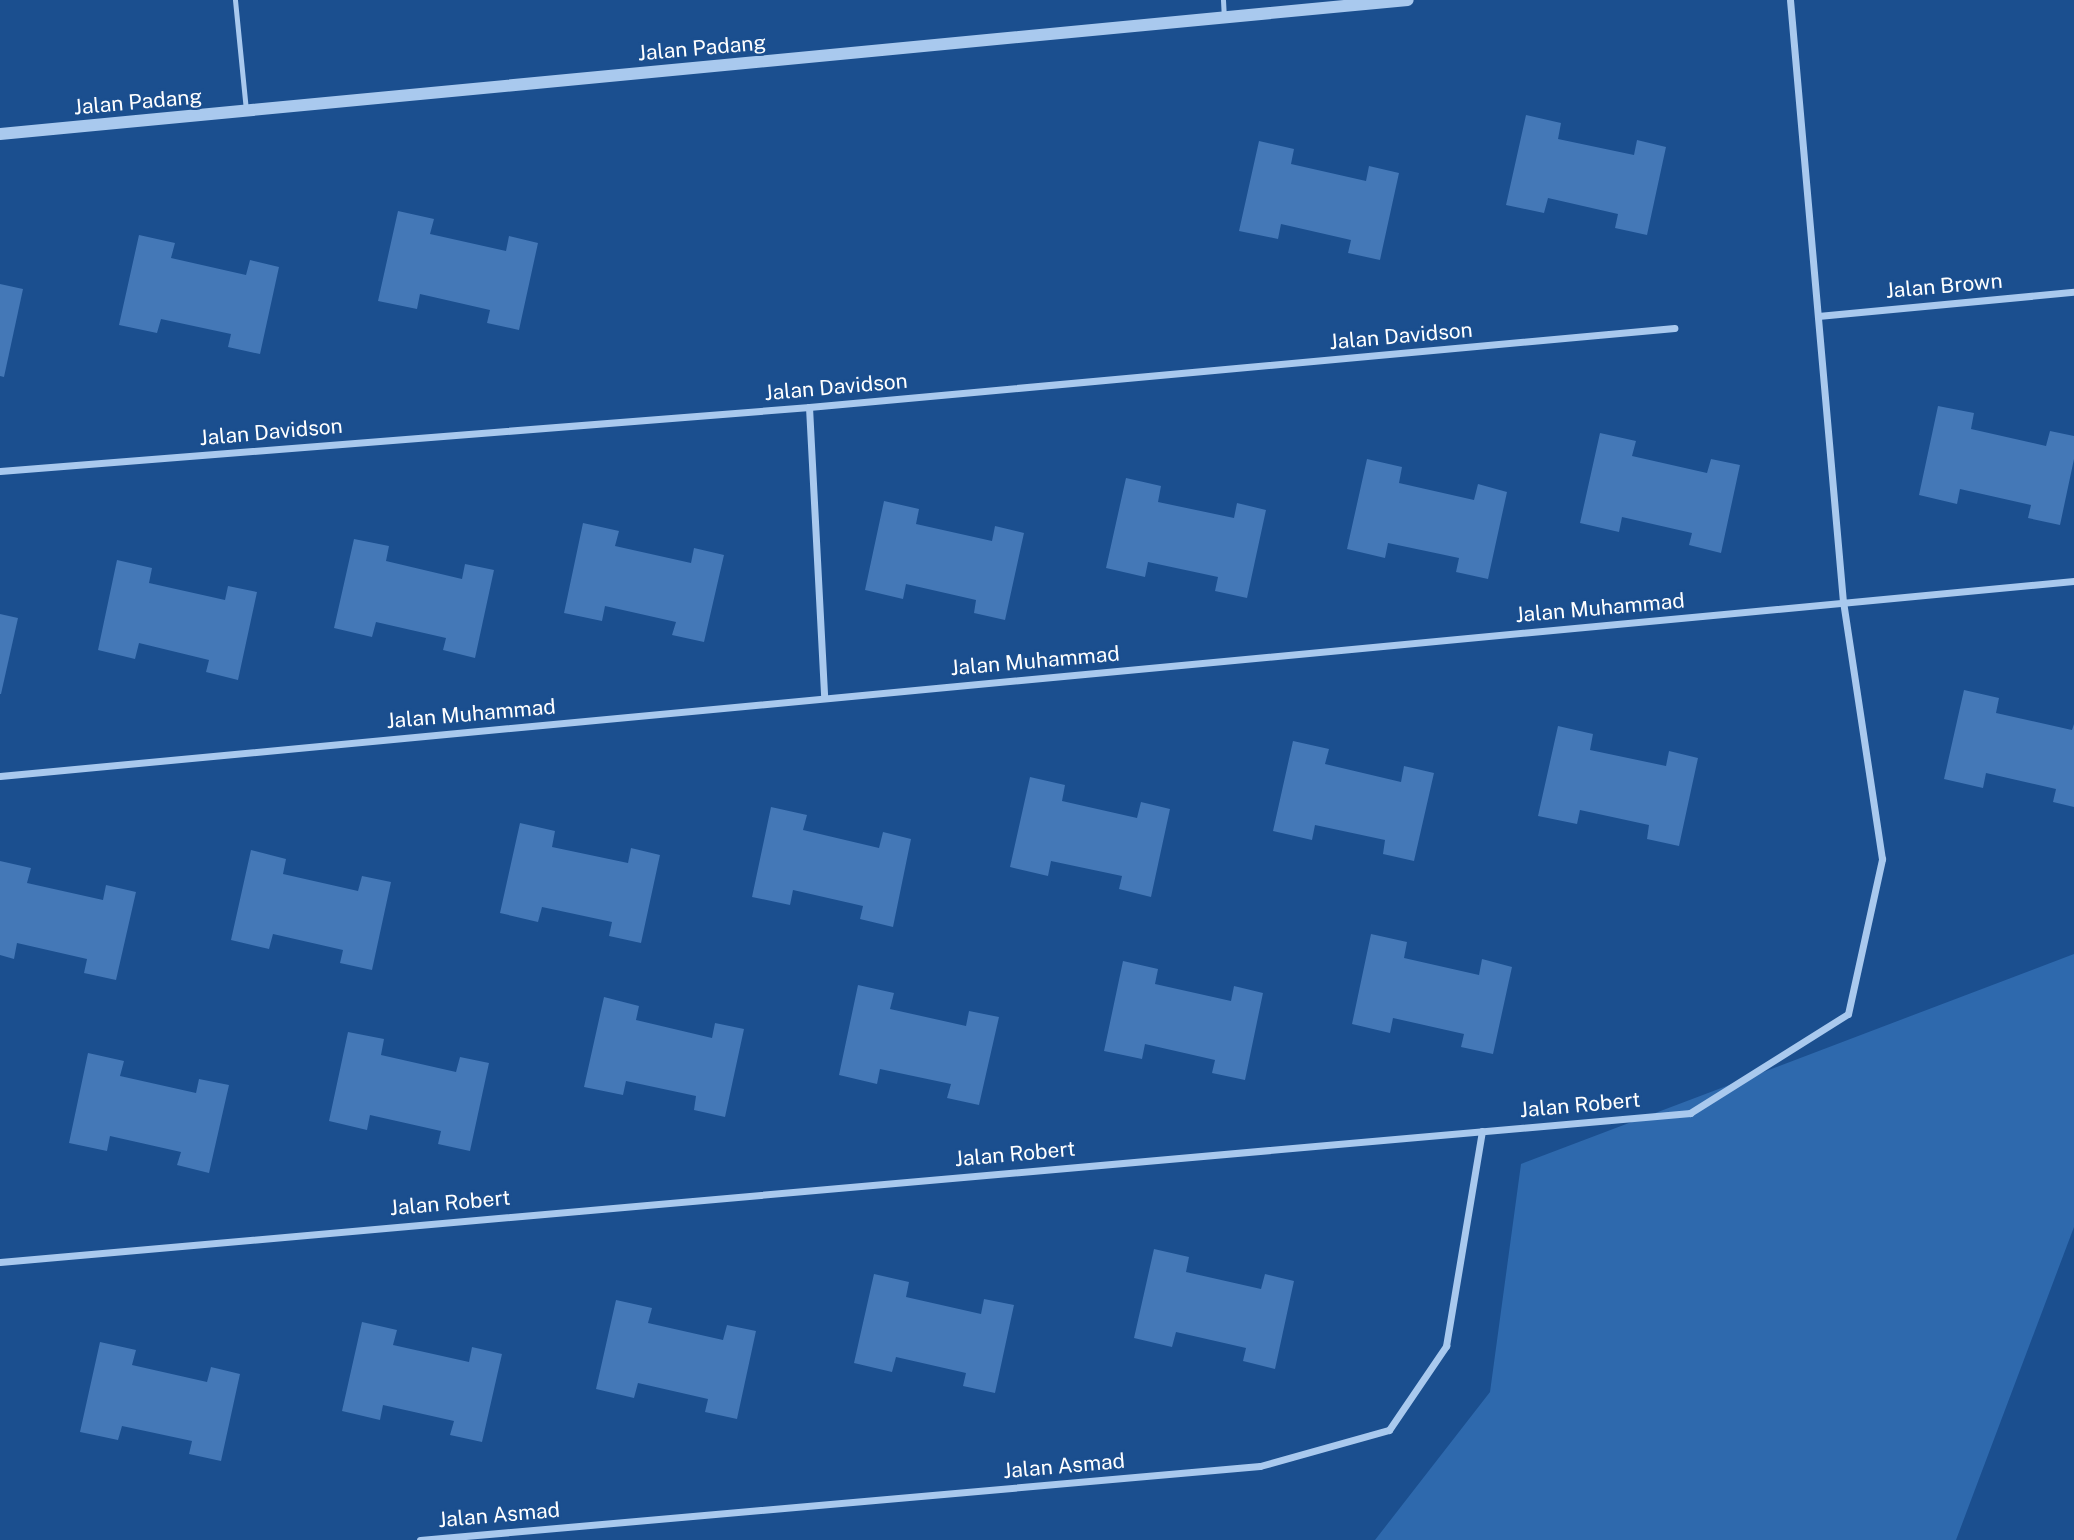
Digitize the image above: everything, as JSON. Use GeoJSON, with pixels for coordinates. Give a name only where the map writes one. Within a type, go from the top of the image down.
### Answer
{"type":"FeatureCollection","features":[{"type":"Feature","properties":{"kind":"street","name":"Jalan Padang"},"geometry":{"type":"LineString","coordinates":[[0,134],[1408,0]]}},
{"type":"Feature","properties":{"kind":"street"},"geometry":{"type":"LineString","coordinates":[[1790,0],[1843,603]]}},
{"type":"Feature","properties":{"kind":"street","name":"Jalan Brown"},"geometry":{"type":"LineString","coordinates":[[1818,316],[2074,292]]}},
{"type":"Feature","properties":{"kind":"street","name":"Jalan Davidson"},"geometry":{"type":"LineString","coordinates":[[0,471],[809,407],[1674,328]]}},
{"type":"Feature","properties":{"kind":"street"},"geometry":{"type":"LineString","coordinates":[[809,407],[824,698]]}},
{"type":"Feature","properties":{"kind":"street","name":"Jalan Muhammad"},"geometry":{"type":"LineString","coordinates":[[0,776],[2074,581]]}},
{"type":"Feature","properties":{"kind":"street","name":"Jalan Robert"},"geometry":{"type":"LineString","coordinates":[[0,1262],[1689,1113],[1848,1014],[1882,859],[1843,603]]}},
{"type":"Feature","properties":{"kind":"street","name":"Jalan Asmad"},"geometry":{"type":"LineString","coordinates":[[419,1540],[1260,1466],[1389,1430],[1446,1346],[1482,1131]]}},
{"type":"Feature","properties":{"kind":"lane"},"geometry":{"type":"LineString","coordinates":[[235,0],[246,111]]}},
{"type":"Feature","properties":{"kind":"lane"},"geometry":{"type":"LineString","coordinates":[[1223,0],[1224,18]]}},
{"type":"Feature","properties":{"kind":"shaded area"},"geometry":{"type":"Polygon","coordinates":[[[2074,954],[2074,1227],[1956,1540],[1375,1540],[1490,1392],[1521,1164],[2074,954]]]}},
{"type":"Feature","properties":{"kind":"building"},"geometry":{"type":"Polygon","coordinates":[[[1526,115],[1561,123],[1558,139],[1634,155],[1637,140],[1666,147],[1647,235],[1615,228],[1618,214],[1548,198],[1544,213],[1506,205],[1526,115]]]}},
{"type":"Feature","properties":{"kind":"building"},"geometry":{"type":"Polygon","coordinates":[[[1259,141],[1294,149],[1291,164],[1366,181],[1369,166],[1399,173],[1380,260],[1348,253],[1351,240],[1281,224],[1278,239],[1239,231],[1259,141]]]}},
{"type":"Feature","properties":{"kind":"building"},"geometry":{"type":"Polygon","coordinates":[[[398,211],[434,219],[430,234],[506,251],[509,236],[538,243],[519,330],[487,323],[490,310],[420,294],[417,309],[378,301],[398,211]]]}},
{"type":"Feature","properties":{"kind":"building"},"geometry":{"type":"Polygon","coordinates":[[[139,235],[175,243],[171,258],[246,275],[250,260],[279,267],[260,354],[228,347],[231,334],[161,319],[157,333],[119,325],[139,235]]]}},
{"type":"Feature","properties":{"kind":"building"},"geometry":{"type":"Polygon","coordinates":[[[0,284],[23,289],[4,377],[0,376],[0,284]]]}},
{"type":"Feature","properties":{"kind":"building"},"geometry":{"type":"Polygon","coordinates":[[[1938,406],[1974,413],[1971,429],[2046,446],[2050,431],[2074,436],[2074,459],[2060,525],[2028,518],[2031,505],[1960,489],[1957,504],[1919,495],[1938,406]]]}},
{"type":"Feature","properties":{"kind":"building"},"geometry":{"type":"Polygon","coordinates":[[[1600,433],[1636,441],[1632,456],[1707,473],[1711,459],[1740,465],[1721,553],[1689,545],[1692,533],[1622,517],[1619,532],[1580,523],[1600,433]]]}},
{"type":"Feature","properties":{"kind":"building"},"geometry":{"type":"Polygon","coordinates":[[[1367,459],[1402,467],[1399,483],[1474,500],[1478,484],[1507,492],[1488,579],[1456,572],[1459,558],[1388,543],[1385,558],[1347,549],[1367,459]]]}},
{"type":"Feature","properties":{"kind":"building"},"geometry":{"type":"Polygon","coordinates":[[[1126,478],[1161,486],[1158,502],[1234,518],[1237,503],[1266,510],[1247,598],[1215,591],[1218,577],[1148,562],[1145,577],[1106,568],[1126,478]]]}},
{"type":"Feature","properties":{"kind":"building"},"geometry":{"type":"Polygon","coordinates":[[[884,501],[919,509],[916,524],[992,541],[995,526],[1024,533],[1005,620],[974,613],[976,600],[906,584],[903,599],[865,590],[884,501]]]}},
{"type":"Feature","properties":{"kind":"building"},"geometry":{"type":"Polygon","coordinates":[[[583,523],[619,531],[615,546],[691,563],[694,548],[724,555],[704,642],[672,635],[676,622],[605,606],[602,621],[564,613],[583,523]]]}},
{"type":"Feature","properties":{"kind":"building"},"geometry":{"type":"Polygon","coordinates":[[[354,539],[389,546],[386,561],[462,579],[465,564],[494,570],[475,658],[443,650],[446,638],[376,622],[372,637],[334,628],[354,539]]]}},
{"type":"Feature","properties":{"kind":"building"},"geometry":{"type":"Polygon","coordinates":[[[117,560],[152,568],[149,583],[225,600],[228,586],[257,592],[238,680],[206,672],[209,660],[139,643],[135,659],[98,650],[117,560]]]}},
{"type":"Feature","properties":{"kind":"building"},"geometry":{"type":"Polygon","coordinates":[[[0,614],[18,618],[1,694],[0,694],[0,614]]]}},
{"type":"Feature","properties":{"kind":"building"},"geometry":{"type":"Polygon","coordinates":[[[1964,690],[1999,698],[1996,713],[2072,730],[2074,724],[2074,807],[2053,802],[2056,789],[1986,773],[1983,788],[1944,779],[1964,690]]]}},
{"type":"Feature","properties":{"kind":"building"},"geometry":{"type":"Polygon","coordinates":[[[1558,726],[1593,734],[1590,750],[1666,766],[1669,751],[1698,758],[1679,846],[1647,839],[1649,825],[1580,810],[1577,824],[1538,816],[1558,726]]]}},
{"type":"Feature","properties":{"kind":"building"},"geometry":{"type":"Polygon","coordinates":[[[1293,741],[1329,749],[1325,764],[1401,782],[1404,766],[1434,773],[1414,861],[1383,854],[1385,840],[1315,825],[1312,840],[1273,831],[1293,741]]]}},
{"type":"Feature","properties":{"kind":"building"},"geometry":{"type":"Polygon","coordinates":[[[1030,777],[1065,785],[1062,801],[1137,818],[1141,802],[1170,809],[1151,897],[1119,889],[1122,876],[1051,861],[1048,876],[1010,867],[1030,777]]]}},
{"type":"Feature","properties":{"kind":"building"},"geometry":{"type":"Polygon","coordinates":[[[771,807],[807,815],[803,830],[879,848],[883,832],[911,839],[893,927],[860,919],[863,906],[793,890],[790,905],[752,897],[771,807]]]}},
{"type":"Feature","properties":{"kind":"building"},"geometry":{"type":"Polygon","coordinates":[[[520,823],[555,831],[552,847],[628,863],[631,848],[660,855],[641,943],[609,936],[612,922],[542,907],[538,922],[500,913],[520,823]]]}},
{"type":"Feature","properties":{"kind":"building"},"geometry":{"type":"Polygon","coordinates":[[[251,850],[286,859],[283,874],[358,891],[362,876],[391,882],[372,970],[340,963],[343,950],[273,934],[269,949],[231,940],[251,850]]]}},
{"type":"Feature","properties":{"kind":"building"},"geometry":{"type":"Polygon","coordinates":[[[0,861],[31,868],[27,883],[103,900],[106,885],[136,892],[116,980],[84,973],[87,959],[17,943],[14,959],[0,955],[0,861]]]}},
{"type":"Feature","properties":{"kind":"building"},"geometry":{"type":"Polygon","coordinates":[[[1371,934],[1407,942],[1404,958],[1479,975],[1482,959],[1512,967],[1493,1054],[1461,1047],[1464,1034],[1393,1018],[1390,1033],[1352,1024],[1371,934]]]}},
{"type":"Feature","properties":{"kind":"building"},"geometry":{"type":"Polygon","coordinates":[[[1123,961],[1158,969],[1155,984],[1231,1001],[1234,986],[1263,993],[1245,1080],[1212,1073],[1215,1060],[1145,1044],[1142,1059],[1104,1051],[1123,961]]]}},
{"type":"Feature","properties":{"kind":"building"},"geometry":{"type":"Polygon","coordinates":[[[858,985],[894,993],[890,1009],[966,1026],[969,1011],[999,1017],[979,1105],[947,1098],[951,1084],[880,1069],[877,1084],[839,1075],[858,985]]]}},
{"type":"Feature","properties":{"kind":"building"},"geometry":{"type":"Polygon","coordinates":[[[604,997],[639,1006],[636,1020],[712,1038],[715,1023],[744,1029],[725,1117],[694,1110],[696,1096],[626,1081],[623,1095],[584,1087],[604,997]]]}},
{"type":"Feature","properties":{"kind":"building"},"geometry":{"type":"Polygon","coordinates":[[[348,1032],[384,1039],[381,1055],[456,1072],[460,1057],[489,1063],[470,1151],[438,1144],[441,1131],[370,1115],[367,1130],[329,1121],[348,1032]]]}},
{"type":"Feature","properties":{"kind":"building"},"geometry":{"type":"Polygon","coordinates":[[[88,1053],[124,1061],[120,1076],[196,1093],[199,1079],[229,1085],[209,1173],[177,1165],[181,1152],[110,1136],[107,1151],[69,1143],[88,1053]]]}},
{"type":"Feature","properties":{"kind":"building"},"geometry":{"type":"Polygon","coordinates":[[[1154,1249],[1189,1257],[1186,1272],[1261,1289],[1265,1274],[1294,1281],[1275,1369],[1243,1361],[1246,1348],[1176,1332],[1172,1347],[1134,1338],[1154,1249]]]}},
{"type":"Feature","properties":{"kind":"building"},"geometry":{"type":"Polygon","coordinates":[[[874,1274],[909,1282],[906,1297],[981,1314],[984,1299],[1014,1305],[995,1393],[963,1386],[966,1373],[896,1357],[892,1372],[854,1363],[874,1274]]]}},
{"type":"Feature","properties":{"kind":"building"},"geometry":{"type":"Polygon","coordinates":[[[616,1300],[652,1308],[648,1323],[723,1340],[727,1325],[756,1331],[737,1419],[705,1412],[708,1399],[638,1383],[634,1398],[596,1389],[616,1300]]]}},
{"type":"Feature","properties":{"kind":"building"},"geometry":{"type":"Polygon","coordinates":[[[362,1322],[397,1330],[393,1345],[469,1362],[472,1347],[502,1354],[482,1442],[450,1435],[454,1421],[383,1405],[380,1420],[342,1411],[362,1322]]]}},
{"type":"Feature","properties":{"kind":"building"},"geometry":{"type":"Polygon","coordinates":[[[100,1342],[136,1350],[132,1365],[207,1382],[211,1367],[240,1374],[221,1461],[189,1454],[192,1441],[122,1426],[118,1440],[80,1432],[100,1342]]]}}]}
